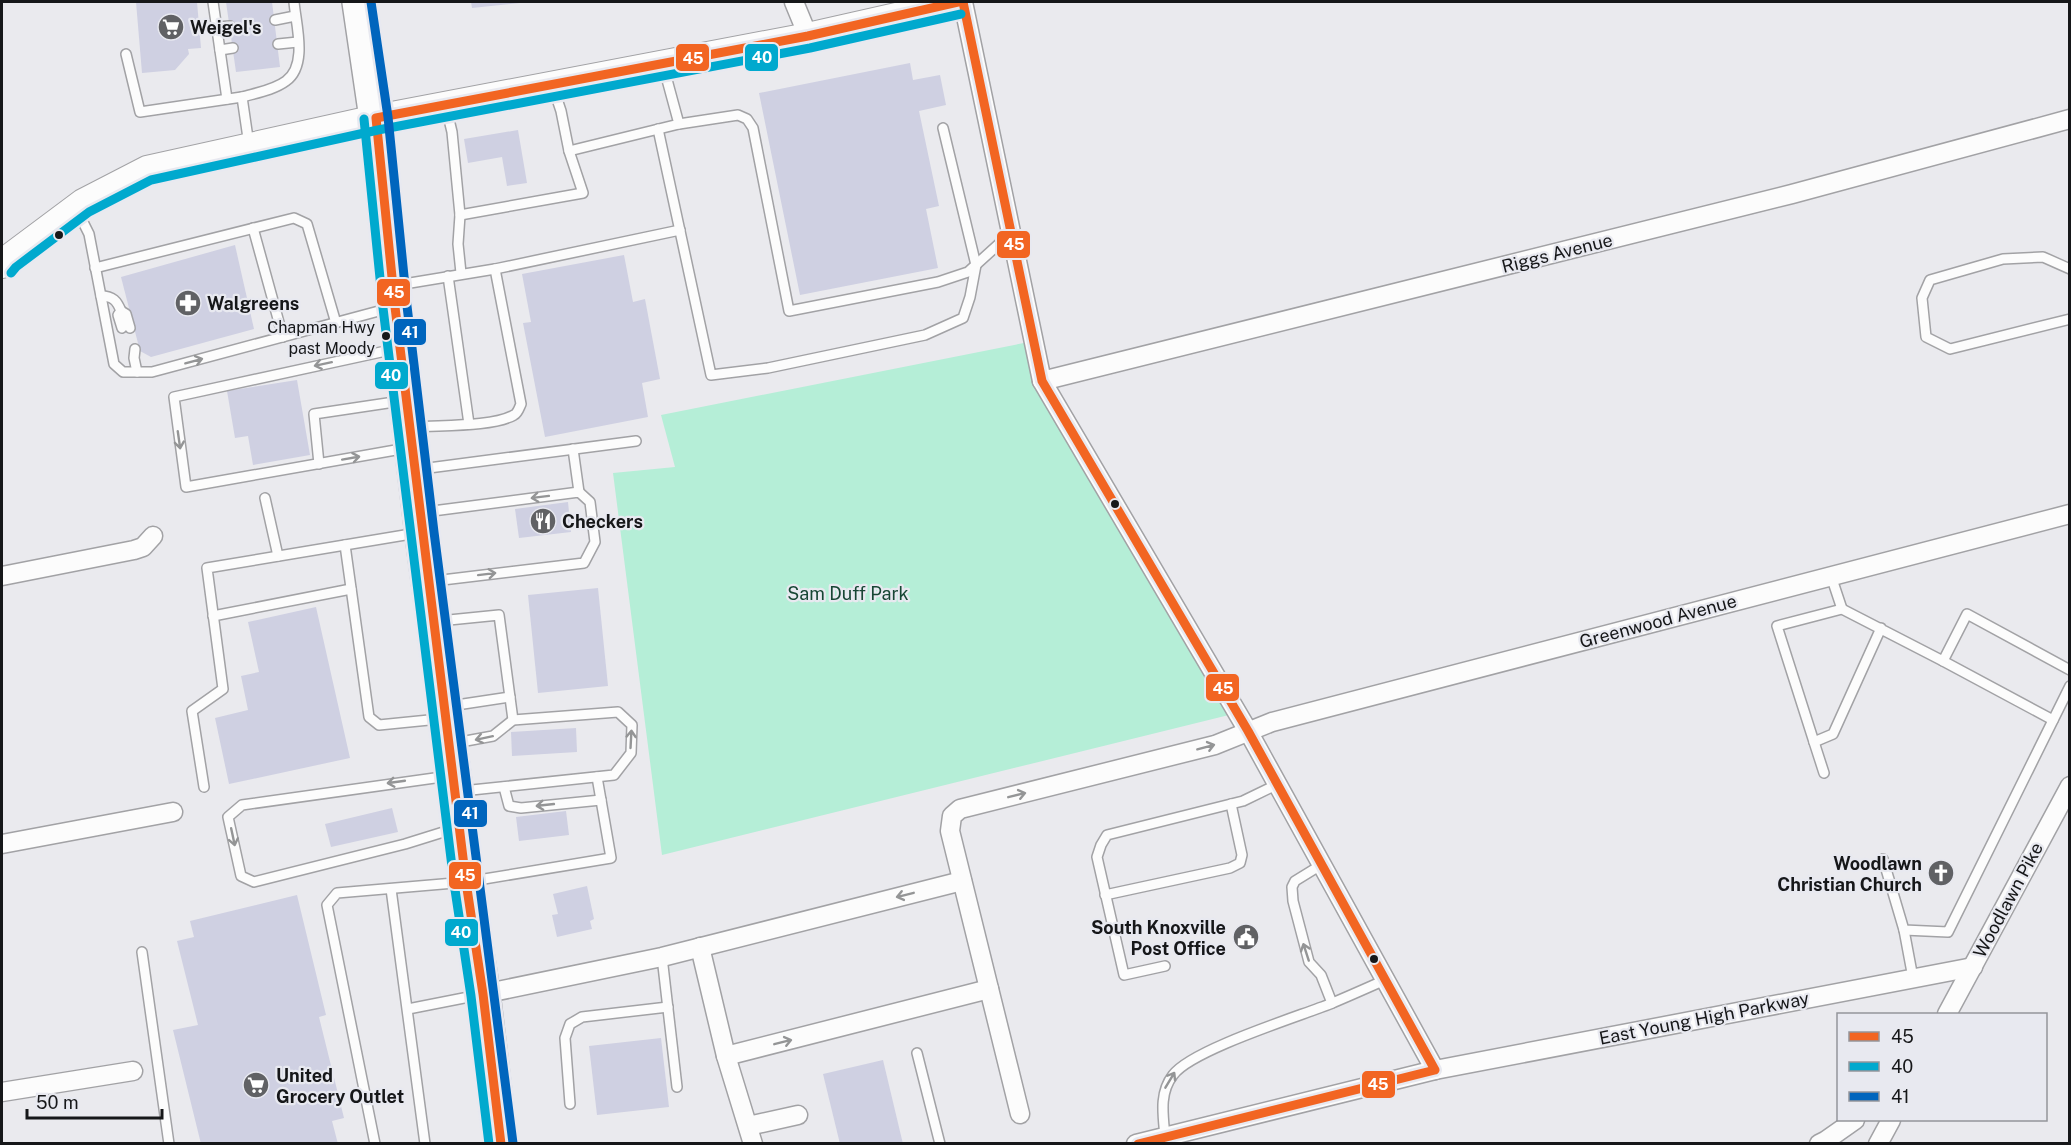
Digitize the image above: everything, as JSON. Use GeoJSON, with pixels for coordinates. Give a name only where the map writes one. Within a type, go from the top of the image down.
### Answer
{"type":"FeatureCollection","features":[{"type":"Feature","properties":{"kind":"highway"},"geometry":{"type":"LineString","coordinates":[[359,2],[376,118],[394,296],[428,581],[501,1143]]}},
{"type":"Feature","properties":{"kind":"main road"},"geometry":{"type":"LineString","coordinates":[[2,265],[8,258],[76,207],[147,170],[376,118],[808,36],[958,2]]}},
{"type":"Feature","properties":{"kind":"street"},"geometry":{"type":"LineString","coordinates":[[794,2],[808,36]]}},
{"type":"Feature","properties":{"kind":"street"},"geometry":{"type":"LineString","coordinates":[[963,2],[1042,381],[1248,731],[1435,1070]]}},
{"type":"Feature","properties":{"kind":"street","name":"Riggs Avenue"},"geometry":{"type":"LineString","coordinates":[[1042,381],[1781,197],[2070,119]]}},
{"type":"Feature","properties":{"kind":"street","name":"Greenwood Avenue"},"geometry":{"type":"LineString","coordinates":[[962,880],[950,831],[952,816],[960,809],[1215,745],[1272,722],[2070,514]]}},
{"type":"Feature","properties":{"kind":"street"},"geometry":{"type":"LineString","coordinates":[[2,576],[134,550],[143,547],[153,536]]}},
{"type":"Feature","properties":{"kind":"street","name":"Woodlawn Pike"},"geometry":{"type":"LineString","coordinates":[[1948,1013],[2070,786]]}},
{"type":"Feature","properties":{"kind":"street"},"geometry":{"type":"LineString","coordinates":[[2,844],[173,812]]}},
{"type":"Feature","properties":{"kind":"street"},"geometry":{"type":"LineString","coordinates":[[483,994],[662,957],[962,880],[1020,1114]]}},
{"type":"Feature","properties":{"kind":"street"},"geometry":{"type":"LineString","coordinates":[[700,947],[726,1056],[753,1143]]}},
{"type":"Feature","properties":{"kind":"street","name":"East Young High Parkway"},"geometry":{"type":"LineString","coordinates":[[1136,1143],[1435,1070],[1973,967]]}},
{"type":"Feature","properties":{"kind":"street"},"geometry":{"type":"LineString","coordinates":[[726,1056],[989,989]]}},
{"type":"Feature","properties":{"kind":"street"},"geometry":{"type":"LineString","coordinates":[[2,1092],[134,1071]]}},
{"type":"Feature","properties":{"kind":"street"},"geometry":{"type":"LineString","coordinates":[[748,1126],[798,1115]]}},
{"type":"Feature","properties":{"kind":"street"},"geometry":{"type":"LineString","coordinates":[[1819,1143],[1826,1141],[1852,1121]]}},
{"type":"Feature","properties":{"kind":"street"},"geometry":{"type":"LineString","coordinates":[[1878,1143],[1890,1121]]}},
{"type":"Feature","properties":{"kind":"lane"},"geometry":{"type":"LineString","coordinates":[[214,2],[227,99]]}},
{"type":"Feature","properties":{"kind":"lane"},"geometry":{"type":"LineString","coordinates":[[126,54],[140,112],[242,97],[266,91],[286,81],[298,66],[294,2]]}},
{"type":"Feature","properties":{"kind":"lane"},"geometry":{"type":"LineString","coordinates":[[275,20],[295,16]]}},
{"type":"Feature","properties":{"kind":"lane"},"geometry":{"type":"LineString","coordinates":[[217,27],[230,26]]}},
{"type":"Feature","properties":{"kind":"lane"},"geometry":{"type":"LineString","coordinates":[[278,44],[298,42]]}},
{"type":"Feature","properties":{"kind":"lane"},"geometry":{"type":"LineString","coordinates":[[220,50],[233,48]]}},
{"type":"Feature","properties":{"kind":"lane"},"geometry":{"type":"LineString","coordinates":[[662,63],[680,124]]}},
{"type":"Feature","properties":{"kind":"lane"},"geometry":{"type":"LineString","coordinates":[[460,215],[583,193],[569,151],[561,111],[552,83]]}},
{"type":"Feature","properties":{"kind":"lane"},"geometry":{"type":"LineString","coordinates":[[242,97],[249,145]]}},
{"type":"Feature","properties":{"kind":"lane"},"geometry":{"type":"LineString","coordinates":[[446,104],[452,132],[460,215],[458,244],[461,273]]}},
{"type":"Feature","properties":{"kind":"lane"},"geometry":{"type":"LineString","coordinates":[[569,151],[680,124],[738,115],[747,118],[753,128],[789,311],[938,282],[968,272],[1011,233]]}},
{"type":"Feature","properties":{"kind":"lane"},"geometry":{"type":"LineString","coordinates":[[658,129],[711,375],[768,368],[925,335],[963,318],[976,265],[943,128]]}},
{"type":"Feature","properties":{"kind":"lane"},"geometry":{"type":"LineString","coordinates":[[76,207],[89,234],[114,364],[123,372],[153,372],[336,323],[394,296],[448,276],[495,269],[680,230]]}},
{"type":"Feature","properties":{"kind":"lane"},"geometry":{"type":"LineString","coordinates":[[95,268],[294,218],[307,224],[336,323]]}},
{"type":"Feature","properties":{"kind":"lane"},"geometry":{"type":"LineString","coordinates":[[253,228],[283,337]]}},
{"type":"Feature","properties":{"kind":"lane"},"geometry":{"type":"LineString","coordinates":[[2070,269],[2043,257],[2003,259],[1930,280],[1922,298],[1926,337],[1950,349],[2070,319]]}},
{"type":"Feature","properties":{"kind":"lane"},"geometry":{"type":"LineString","coordinates":[[400,347],[174,397],[186,487],[319,464],[411,436],[513,416],[518,412],[521,404],[495,269]]}},
{"type":"Feature","properties":{"kind":"lane"},"geometry":{"type":"LineString","coordinates":[[448,276],[469,424]]}},
{"type":"Feature","properties":{"kind":"lane"},"geometry":{"type":"LineString","coordinates":[[101,296],[108,296],[117,302],[120,311],[126,314],[126,328]]}},
{"type":"Feature","properties":{"kind":"lane"},"geometry":{"type":"LineString","coordinates":[[132,353],[137,372]]}},
{"type":"Feature","properties":{"kind":"lane"},"geometry":{"type":"LineString","coordinates":[[319,464],[314,414],[411,436],[573,449],[636,441]]}},
{"type":"Feature","properties":{"kind":"lane"},"geometry":{"type":"LineString","coordinates":[[428,581],[584,563],[595,543],[590,502],[579,492],[573,449]]}},
{"type":"Feature","properties":{"kind":"lane"},"geometry":{"type":"LineString","coordinates":[[204,787],[192,711],[223,689],[207,568],[345,545],[421,522],[579,492]]}},
{"type":"Feature","properties":{"kind":"lane"},"geometry":{"type":"LineString","coordinates":[[265,498],[278,556]]}},
{"type":"Feature","properties":{"kind":"lane"},"geometry":{"type":"LineString","coordinates":[[345,545],[369,717],[379,725],[451,747],[504,786],[509,806],[521,808],[601,800]]}},
{"type":"Feature","properties":{"kind":"lane"},"geometry":{"type":"LineString","coordinates":[[1832,576],[1842,609]]}},
{"type":"Feature","properties":{"kind":"lane"},"geometry":{"type":"LineString","coordinates":[[213,616],[351,589]]}},
{"type":"Feature","properties":{"kind":"lane"},"geometry":{"type":"LineString","coordinates":[[1824,773],[1777,626],[1842,609],[2053,720]]}},
{"type":"Feature","properties":{"kind":"lane"},"geometry":{"type":"LineString","coordinates":[[1943,661],[1967,614],[2070,670]]}},
{"type":"Feature","properties":{"kind":"lane"},"geometry":{"type":"LineString","coordinates":[[434,622],[499,615],[513,720]]}},
{"type":"Feature","properties":{"kind":"lane"},"geometry":{"type":"LineString","coordinates":[[1814,742],[1833,734],[1881,628]]}},
{"type":"Feature","properties":{"kind":"lane"},"geometry":{"type":"LineString","coordinates":[[1904,930],[1948,932],[2070,686]]}},
{"type":"Feature","properties":{"kind":"lane"},"geometry":{"type":"LineString","coordinates":[[451,747],[510,697]]}},
{"type":"Feature","properties":{"kind":"lane"},"geometry":{"type":"LineString","coordinates":[[461,826],[405,844],[254,882],[241,876],[228,817],[242,805],[493,736],[513,720],[618,712],[632,725],[631,753],[614,775],[504,786]]}},
{"type":"Feature","properties":{"kind":"lane"},"geometry":{"type":"LineString","coordinates":[[375,1143],[327,905],[338,893],[466,882],[611,858],[597,777]]}},
{"type":"Feature","properties":{"kind":"lane"},"geometry":{"type":"LineString","coordinates":[[1165,966],[1124,975],[1097,857],[1107,835],[1243,801],[1278,784]]}},
{"type":"Feature","properties":{"kind":"lane"},"geometry":{"type":"LineString","coordinates":[[1106,895],[1230,868],[1240,863],[1242,855],[1230,804]]}},
{"type":"Feature","properties":{"kind":"lane"},"geometry":{"type":"LineString","coordinates":[[1883,859],[1904,930],[1914,978]]}},
{"type":"Feature","properties":{"kind":"lane"},"geometry":{"type":"LineString","coordinates":[[1322,865],[1295,881],[1292,887],[1293,901],[1309,962],[1321,975],[1332,1003]]}},
{"type":"Feature","properties":{"kind":"lane"},"geometry":{"type":"LineString","coordinates":[[391,889],[425,1143]]}},
{"type":"Feature","properties":{"kind":"lane"},"geometry":{"type":"LineString","coordinates":[[141,952],[169,1143]]}},
{"type":"Feature","properties":{"kind":"lane"},"geometry":{"type":"LineString","coordinates":[[662,957],[677,1087]]}},
{"type":"Feature","properties":{"kind":"lane"},"geometry":{"type":"LineString","coordinates":[[1165,1136],[1162,1102],[1165,1087],[1181,1066],[1223,1046],[1385,980]]}},
{"type":"Feature","properties":{"kind":"lane"},"geometry":{"type":"LineString","coordinates":[[408,1009],[483,994]]}},
{"type":"Feature","properties":{"kind":"lane"},"geometry":{"type":"LineString","coordinates":[[570,1104],[565,1038],[570,1024],[582,1017],[668,1007]]}},
{"type":"Feature","properties":{"kind":"lane"},"geometry":{"type":"LineString","coordinates":[[917,1053],[940,1143]]}},
{"type":"Feature","properties":{"kind":"green space","name":"Sam Duff Park"},"geometry":{"type":"Polygon","coordinates":[[[1034,341],[1042,381],[1237,713],[662,855],[613,473],[675,467],[661,415],[1034,341]]]}},
{"type":"Feature","properties":{"kind":"building"},"geometry":{"type":"Polygon","coordinates":[[[136,2],[197,2],[201,48],[188,49],[189,54],[175,70],[142,73],[136,2]]]}},
{"type":"Feature","properties":{"kind":"building"},"geometry":{"type":"Polygon","coordinates":[[[226,2],[272,2],[280,67],[236,72],[226,2]]]}},
{"type":"Feature","properties":{"kind":"building"},"geometry":{"type":"Polygon","coordinates":[[[471,2],[520,2],[520,3],[472,8],[471,2]]]}},
{"type":"Feature","properties":{"kind":"building"},"geometry":{"type":"Polygon","coordinates":[[[910,63],[913,80],[940,75],[946,105],[919,111],[939,206],[926,209],[938,268],[800,295],[759,93],[910,63]]]}},
{"type":"Feature","properties":{"kind":"building"},"geometry":{"type":"Polygon","coordinates":[[[518,130],[527,183],[507,186],[502,157],[468,163],[464,139],[518,130]]]}},
{"type":"Feature","properties":{"kind":"building","name":"Walgreens"},"geometry":{"type":"Polygon","coordinates":[[[235,245],[254,329],[151,357],[140,351],[121,277],[235,245]]]}},
{"type":"Feature","properties":{"kind":"building"},"geometry":{"type":"Polygon","coordinates":[[[624,255],[633,302],[645,299],[660,379],[642,383],[648,417],[545,437],[523,323],[531,322],[522,274],[624,255]]]}},
{"type":"Feature","properties":{"kind":"building"},"geometry":{"type":"Polygon","coordinates":[[[297,380],[310,455],[253,465],[248,436],[235,438],[227,391],[297,380]]]}},
{"type":"Feature","properties":{"kind":"building","name":"Checkers"},"geometry":{"type":"Polygon","coordinates":[[[568,502],[571,532],[519,538],[515,509],[568,502]]]}},
{"type":"Feature","properties":{"kind":"building"},"geometry":{"type":"Polygon","coordinates":[[[598,588],[608,686],[538,693],[528,595],[598,588]]]}},
{"type":"Feature","properties":{"kind":"building"},"geometry":{"type":"Polygon","coordinates":[[[316,607],[350,758],[229,784],[215,718],[248,710],[241,676],[259,672],[248,622],[316,607]]]}},
{"type":"Feature","properties":{"kind":"building"},"geometry":{"type":"Polygon","coordinates":[[[576,728],[577,752],[512,756],[511,732],[576,728]]]}},
{"type":"Feature","properties":{"kind":"building"},"geometry":{"type":"Polygon","coordinates":[[[392,808],[398,832],[331,847],[325,824],[392,808]]]}},
{"type":"Feature","properties":{"kind":"building"},"geometry":{"type":"Polygon","coordinates":[[[566,811],[569,835],[519,841],[516,817],[566,811]]]}},
{"type":"Feature","properties":{"kind":"building"},"geometry":{"type":"Polygon","coordinates":[[[587,886],[594,919],[590,921],[592,929],[557,937],[552,915],[558,914],[553,894],[587,886]]]}},
{"type":"Feature","properties":{"kind":"building"},"geometry":{"type":"Polygon","coordinates":[[[297,895],[326,1015],[319,1017],[344,1118],[332,1121],[338,1144],[201,1144],[173,1030],[198,1025],[177,941],[194,937],[190,921],[297,895]]]}},
{"type":"Feature","properties":{"kind":"building"},"geometry":{"type":"Polygon","coordinates":[[[661,1038],[669,1107],[597,1115],[589,1046],[661,1038]]]}},
{"type":"Feature","properties":{"kind":"building"},"geometry":{"type":"Polygon","coordinates":[[[883,1060],[903,1144],[840,1144],[823,1074],[883,1060]]]}},
{"type":"Feature","properties":{"kind":"transit line","name":"41"},"geometry":{"type":"LineString","coordinates":[[371,2],[388,117],[407,306],[434,532],[513,1143]]}},
{"type":"Feature","properties":{"kind":"transit line","name":"45"},"geometry":{"type":"LineString","coordinates":[[501,1144],[483,994],[466,882],[395,307],[376,118],[808,36],[958,2]]}},
{"type":"Feature","properties":{"kind":"transit line","name":"45"},"geometry":{"type":"LineString","coordinates":[[963,2],[1042,381],[1248,731],[1435,1070],[1138,1144]]}},
{"type":"Feature","properties":{"kind":"transit line","name":"40"},"geometry":{"type":"LineString","coordinates":[[11,273],[89,212],[151,180],[378,130],[810,48],[961,14]]}},
{"type":"Feature","properties":{"kind":"transit line","name":"40"},"geometry":{"type":"LineString","coordinates":[[364,119],[383,308],[454,883],[471,996],[489,1144]]}},
{"type":"Feature","properties":{"kind":"place","name":"Weigel's"},"geometry":{"type":"Point","coordinates":[171,27]}},
{"type":"Feature","properties":{"kind":"place","name":"Walgreens"},"geometry":{"type":"Point","coordinates":[188,303]}},
{"type":"Feature","properties":{"kind":"place","name":"Chapman Hwy past Moody"},"geometry":{"type":"Point","coordinates":[386,336]}},
{"type":"Feature","properties":{"kind":"place","name":"Checkers"},"geometry":{"type":"Point","coordinates":[543,521]}},
{"type":"Feature","properties":{"kind":"place","name":"Woodlawn Christian Church"},"geometry":{"type":"Point","coordinates":[1941,873]}},
{"type":"Feature","properties":{"kind":"place","name":"South Knoxville Post Office"},"geometry":{"type":"Point","coordinates":[1246,937]}},
{"type":"Feature","properties":{"kind":"place","name":"United Grocery Outlet"},"geometry":{"type":"Point","coordinates":[256,1085]}}]}
